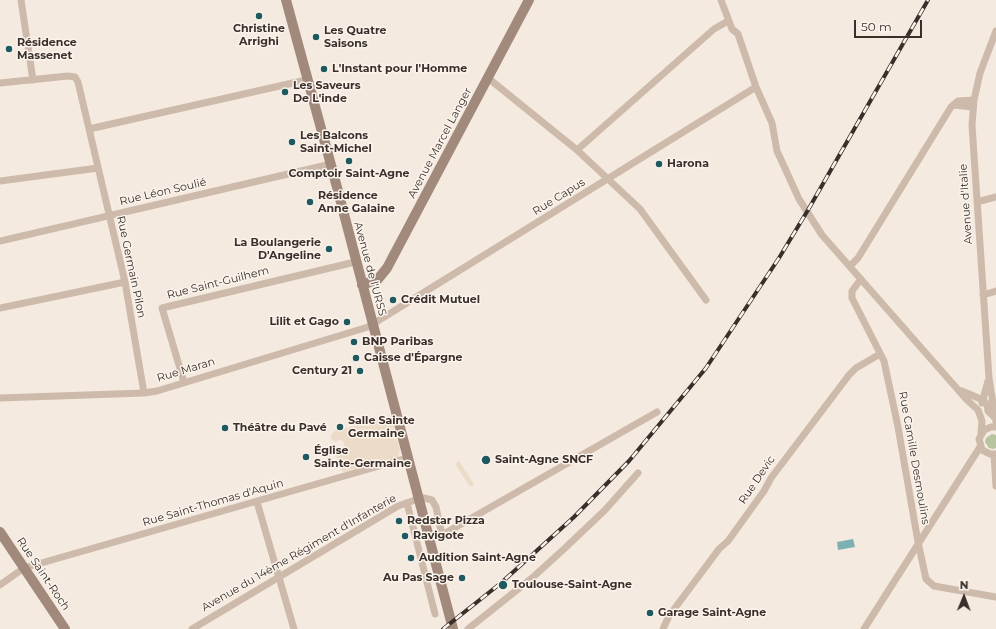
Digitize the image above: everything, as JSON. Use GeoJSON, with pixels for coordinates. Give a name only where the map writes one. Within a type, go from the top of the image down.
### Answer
{"type":"FeatureCollection","features":[{"type":"Feature","properties":{"kind":"main road","name":"Avenue de l'URSS"},"geometry":{"type":"LineString","coordinates":[[286,0],[306,80],[395,408],[452,629]]}},
{"type":"Feature","properties":{"kind":"main road","name":"Avenue Marcel Langer"},"geometry":{"type":"LineString","coordinates":[[362,285],[378,278],[387,268],[529,0]]}},
{"type":"Feature","properties":{"kind":"main road","name":"Rue Saint-Roch"},"geometry":{"type":"LineString","coordinates":[[0,532],[65,629]]}},
{"type":"Feature","properties":{"kind":"street"},"geometry":{"type":"LineString","coordinates":[[0,83],[33,80],[21,0]]}},
{"type":"Feature","properties":{"kind":"street"},"geometry":{"type":"LineString","coordinates":[[721,0],[728,21],[732,29],[738,34],[756,87],[772,123],[777,151],[791,185],[808,210],[822,235],[981,414]]}},
{"type":"Feature","properties":{"kind":"street"},"geometry":{"type":"LineString","coordinates":[[577,150],[714,29],[728,21]]}},
{"type":"Feature","properties":{"kind":"street","name":"Avenue d'Italie"},"geometry":{"type":"LineString","coordinates":[[980,447],[979,439],[983,425],[981,414],[989,378],[977,202],[973,104],[980,73],[996,31]]}},
{"type":"Feature","properties":{"kind":"street","name":"Rue Germain Pilon"},"geometry":{"type":"LineString","coordinates":[[33,80],[68,76],[75,77],[78,82],[125,282],[144,393]]}},
{"type":"Feature","properties":{"kind":"street"},"geometry":{"type":"LineString","coordinates":[[488,78],[577,150],[640,209],[706,300]]}},
{"type":"Feature","properties":{"kind":"street"},"geometry":{"type":"LineString","coordinates":[[89,129],[306,80]]}},
{"type":"Feature","properties":{"kind":"street","name":"Rue Capus"},"geometry":{"type":"LineString","coordinates":[[372,325],[756,87]]}},
{"type":"Feature","properties":{"kind":"street"},"geometry":{"type":"LineString","coordinates":[[850,266],[858,258],[954,105],[973,104]]}},
{"type":"Feature","properties":{"kind":"street","name":"Rue Léon Soulié"},"geometry":{"type":"LineString","coordinates":[[0,241],[314,169],[330,164]]}},
{"type":"Feature","properties":{"kind":"street"},"geometry":{"type":"LineString","coordinates":[[0,181],[98,168]]}},
{"type":"Feature","properties":{"kind":"street"},"geometry":{"type":"LineString","coordinates":[[977,202],[996,197]]}},
{"type":"Feature","properties":{"kind":"street","name":"Rue Saint-Guilhem"},"geometry":{"type":"LineString","coordinates":[[184,382],[162,308],[355,262]]}},
{"type":"Feature","properties":{"kind":"street","name":"Rue Camille Desmoulins"},"geometry":{"type":"LineString","coordinates":[[861,279],[852,291],[852,298],[880,354],[887,373],[926,579],[934,586],[996,597]]}},
{"type":"Feature","properties":{"kind":"street"},"geometry":{"type":"LineString","coordinates":[[0,308],[125,282]]}},
{"type":"Feature","properties":{"kind":"street"},"geometry":{"type":"LineString","coordinates":[[984,295],[996,291]]}},
{"type":"Feature","properties":{"kind":"street","name":"Rue Maran"},"geometry":{"type":"LineString","coordinates":[[0,398],[144,393],[358,331],[372,325]]}},
{"type":"Feature","properties":{"kind":"street","name":"Rue Devic"},"geometry":{"type":"LineString","coordinates":[[663,629],[669,616],[719,549],[728,541],[764,491],[771,478],[849,375],[856,368],[880,354]]}},
{"type":"Feature","properties":{"kind":"street"},"geometry":{"type":"LineString","coordinates":[[957,387],[969,396],[986,395]]}},
{"type":"Feature","properties":{"kind":"street","name":"Avenue d'Italie"},"geometry":{"type":"LineString","coordinates":[[986,395],[988,411],[995,420]]}},
{"type":"Feature","properties":{"kind":"street","name":"Avenue d'Italie"},"geometry":{"type":"LineString","coordinates":[[986,395],[995,420]]}},
{"type":"Feature","properties":{"kind":"street"},"geometry":{"type":"LineString","coordinates":[[418,499],[424,498],[432,500],[436,507],[442,535],[656,412]]}},
{"type":"Feature","properties":{"kind":"street"},"geometry":{"type":"LineString","coordinates":[[981,432],[987,428],[996,427]]}},
{"type":"Feature","properties":{"kind":"street"},"geometry":{"type":"LineString","coordinates":[[864,629],[918,542],[980,447],[986,453],[995,454],[996,486]]}},
{"type":"Feature","properties":{"kind":"street","name":"Rue Saint-Thomas d'Aquin"},"geometry":{"type":"LineString","coordinates":[[0,585],[24,568],[407,458]]}},
{"type":"Feature","properties":{"kind":"street"},"geometry":{"type":"LineString","coordinates":[[469,627],[532,578],[564,549],[604,510],[638,473]]}},
{"type":"Feature","properties":{"kind":"street","name":"Avenue du 14ème Régiment d'Infanterie"},"geometry":{"type":"LineString","coordinates":[[192,629],[391,510],[418,499]]}},
{"type":"Feature","properties":{"kind":"street"},"geometry":{"type":"LineString","coordinates":[[257,502],[294,629]]}},
{"type":"Feature","properties":{"kind":"street"},"geometry":{"type":"LineString","coordinates":[[407,503],[435,614]]}},
{"type":"Feature","properties":{"kind":"green space"},"geometry":{"type":"Polygon","coordinates":[[[992,434],[996,435],[996,448],[993,449],[989,448],[985,442],[986,438],[992,434]]]}},
{"type":"Feature","properties":{"kind":"shaded area"},"geometry":{"type":"Polygon","coordinates":[[[390,415],[400,450],[398,457],[344,472],[342,471],[336,455],[339,454],[338,452],[346,451],[346,449],[342,439],[335,442],[335,440],[332,441],[331,436],[333,432],[390,415]]]}},
{"type":"Feature","properties":{"kind":"shaded area"},"geometry":{"type":"Polygon","coordinates":[[[459,461],[474,484],[470,487],[455,464],[459,461]]]}},
{"type":"Feature","properties":{"kind":"water"},"geometry":{"type":"Polygon","coordinates":[[[853,539],[855,547],[838,550],[837,542],[853,539]]]}},
{"type":"Feature","properties":{"kind":"railway"},"geometry":{"type":"LineString","coordinates":[[443,629],[501,583],[574,517],[629,461],[706,368],[779,258],[808,210],[928,0]]}},
{"type":"Feature","properties":{"kind":"place","name":"Christine Arrighi"},"geometry":{"type":"Point","coordinates":[259,16]}},
{"type":"Feature","properties":{"kind":"place","name":"Les Quatre Saisons"},"geometry":{"type":"Point","coordinates":[316,37]}},
{"type":"Feature","properties":{"kind":"place","name":"Résidence Massenet"},"geometry":{"type":"Point","coordinates":[9,49]}},
{"type":"Feature","properties":{"kind":"place","name":"L'Instant pour l'Homme"},"geometry":{"type":"Point","coordinates":[324,69]}},
{"type":"Feature","properties":{"kind":"place","name":"Les Saveurs De L'inde"},"geometry":{"type":"Point","coordinates":[285,92]}},
{"type":"Feature","properties":{"kind":"place","name":"Les Balcons Saint-Michel"},"geometry":{"type":"Point","coordinates":[292,142]}},
{"type":"Feature","properties":{"kind":"place","name":"Comptoir Saint-Agne"},"geometry":{"type":"Point","coordinates":[349,161]}},
{"type":"Feature","properties":{"kind":"place","name":"Harona"},"geometry":{"type":"Point","coordinates":[659,164]}},
{"type":"Feature","properties":{"kind":"place","name":"Résidence Anne Galaine"},"geometry":{"type":"Point","coordinates":[310,202]}},
{"type":"Feature","properties":{"kind":"place","name":"La Boulangerie D'Angeline"},"geometry":{"type":"Point","coordinates":[329,249]}},
{"type":"Feature","properties":{"kind":"place","name":"Crédit Mutuel"},"geometry":{"type":"Point","coordinates":[393,300]}},
{"type":"Feature","properties":{"kind":"place","name":"Lilit et Gago"},"geometry":{"type":"Point","coordinates":[347,322]}},
{"type":"Feature","properties":{"kind":"place","name":"BNP Paribas"},"geometry":{"type":"Point","coordinates":[354,342]}},
{"type":"Feature","properties":{"kind":"place","name":"Caisse d'Épargne"},"geometry":{"type":"Point","coordinates":[356,358]}},
{"type":"Feature","properties":{"kind":"place","name":"Century 21"},"geometry":{"type":"Point","coordinates":[360,371]}},
{"type":"Feature","properties":{"kind":"place","name":"Salle Sainte Germaine"},"geometry":{"type":"Point","coordinates":[340,427]}},
{"type":"Feature","properties":{"kind":"place","name":"Théâtre du Pavé"},"geometry":{"type":"Point","coordinates":[225,428]}},
{"type":"Feature","properties":{"kind":"place","name":"Église Sainte-Germaine"},"geometry":{"type":"Point","coordinates":[306,457]}},
{"type":"Feature","properties":{"kind":"place","name":"Saint-Agne SNCF"},"geometry":{"type":"Point","coordinates":[486,460]}},
{"type":"Feature","properties":{"kind":"place","name":"Redstar Pizza"},"geometry":{"type":"Point","coordinates":[399,521]}},
{"type":"Feature","properties":{"kind":"place","name":"Ravigote"},"geometry":{"type":"Point","coordinates":[405,536]}},
{"type":"Feature","properties":{"kind":"place","name":"Audition Saint-Agne"},"geometry":{"type":"Point","coordinates":[411,558]}},
{"type":"Feature","properties":{"kind":"place","name":"Au Pas Sage"},"geometry":{"type":"Point","coordinates":[462,578]}},
{"type":"Feature","properties":{"kind":"place","name":"Toulouse-Saint-Agne"},"geometry":{"type":"Point","coordinates":[503,585]}},
{"type":"Feature","properties":{"kind":"place","name":"Garage Saint-Agne"},"geometry":{"type":"Point","coordinates":[650,613]}}]}
